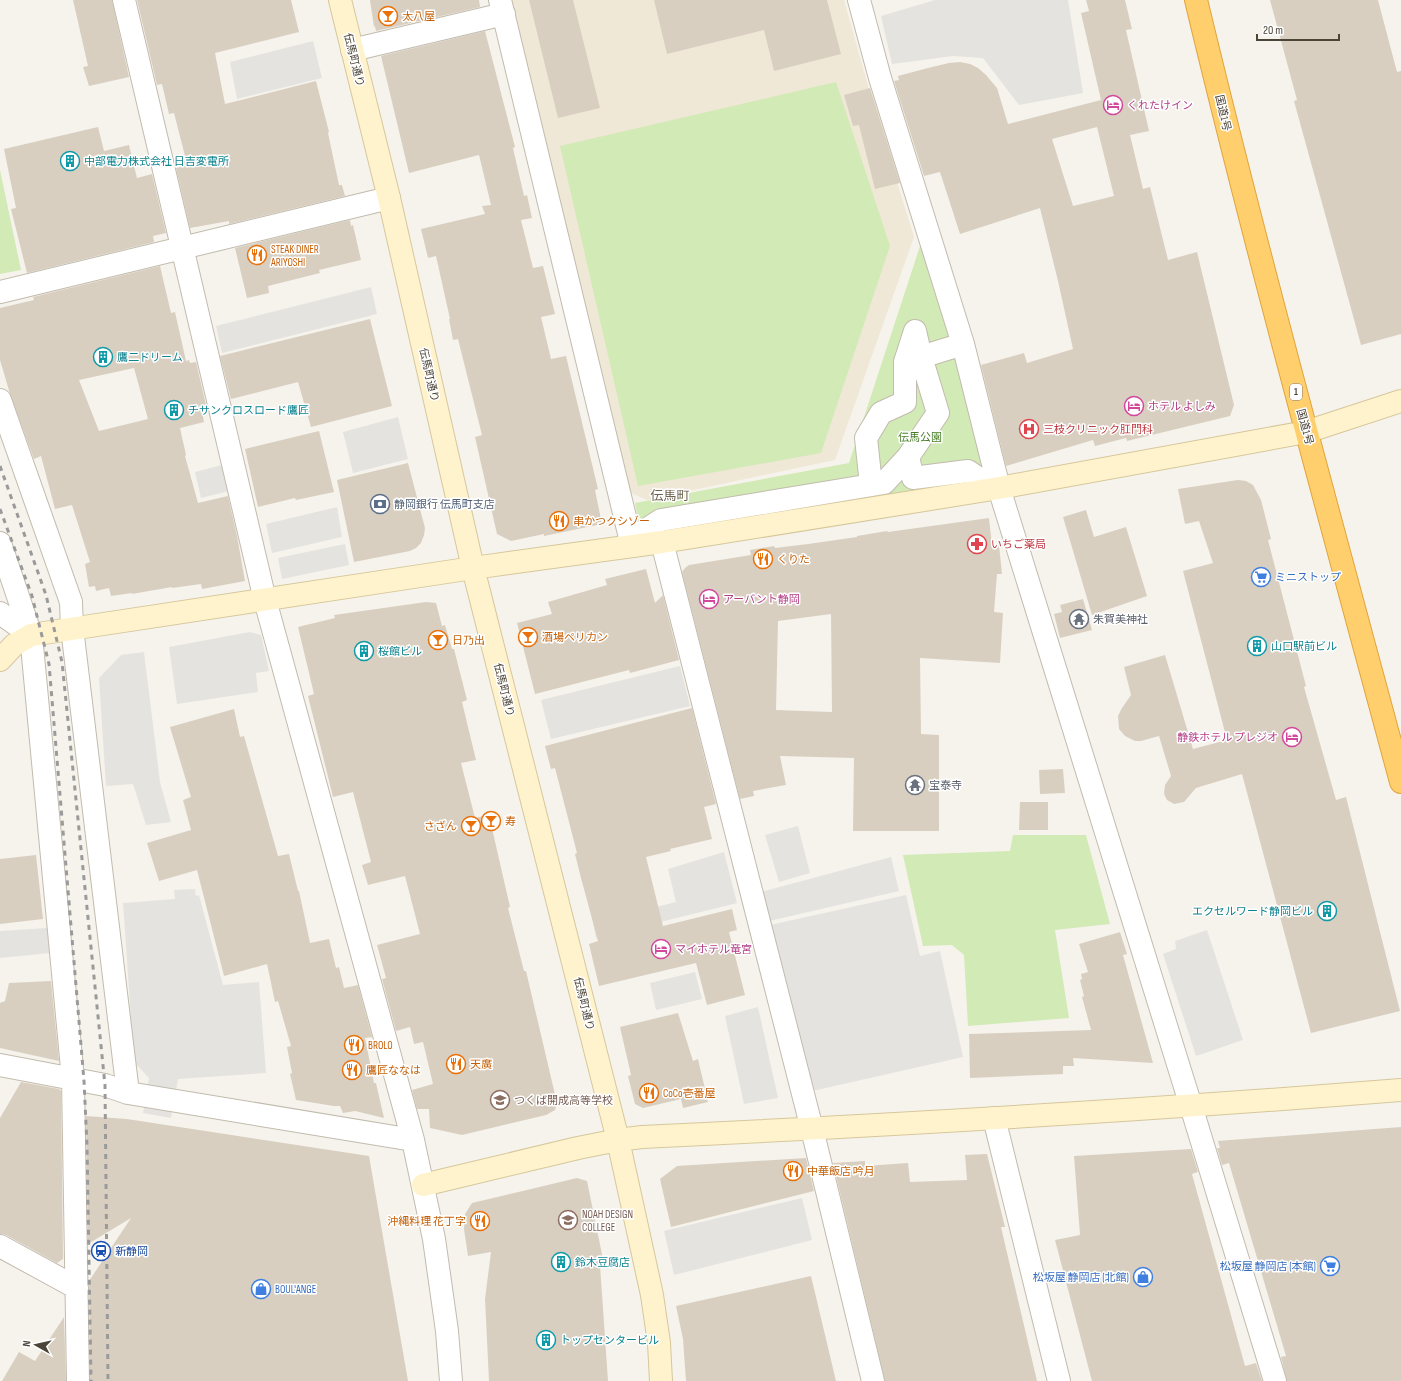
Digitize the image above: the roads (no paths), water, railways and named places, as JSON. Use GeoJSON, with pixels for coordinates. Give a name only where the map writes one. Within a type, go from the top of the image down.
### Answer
{"type":"FeatureCollection","features":[{"type":"Feature","properties":{"kind":"highway","name":"国道1号"},"geometry":{"type":"LineString","coordinates":[[1196,0],[1228,135],[1306,432],[1401,782]]}},
{"type":"Feature","properties":{"kind":"street"},"geometry":{"type":"LineString","coordinates":[[124,0],[265,600],[413,1140],[434,1239],[447,1331],[451,1381]]}},
{"type":"Feature","properties":{"kind":"street","name":"伝馬町通り"},"geometry":{"type":"LineString","coordinates":[[340,0],[388,198],[473,568],[618,1140],[652,1295],[659,1343],[661,1381]]}},
{"type":"Feature","properties":{"kind":"street"},"geometry":{"type":"LineString","coordinates":[[859,0],[880,78],[963,344],[996,488],[1191,1106],[1275,1381]]}},
{"type":"Feature","properties":{"kind":"street"},"geometry":{"type":"LineString","coordinates":[[352,50],[502,7],[631,543]]}},
{"type":"Feature","properties":{"kind":"street"},"geometry":{"type":"LineString","coordinates":[[0,292],[388,198]]}},
{"type":"Feature","properties":{"kind":"street"},"geometry":{"type":"LineString","coordinates":[[631,543],[661,520],[884,484],[908,457],[938,413],[920,357],[915,331],[905,362],[906,402],[880,413],[866,438],[871,486]]}},
{"type":"Feature","properties":{"kind":"street"},"geometry":{"type":"LineString","coordinates":[[920,357],[963,344]]}},
{"type":"Feature","properties":{"kind":"street"},"geometry":{"type":"LineString","coordinates":[[0,400],[71,602],[72,628],[128,1093]]}},
{"type":"Feature","properties":{"kind":"street"},"geometry":{"type":"LineString","coordinates":[[0,660],[14,645],[31,635],[631,543],[662,542],[996,488],[1306,432],[1401,402]]}},
{"type":"Feature","properties":{"kind":"street"},"geometry":{"type":"LineString","coordinates":[[908,457],[913,478],[968,471],[996,488]]}},
{"type":"Feature","properties":{"kind":"street"},"geometry":{"type":"LineString","coordinates":[[662,542],[812,1129],[873,1381]]}},
{"type":"Feature","properties":{"kind":"street"},"geometry":{"type":"LineString","coordinates":[[0,543],[31,635],[73,1079],[78,1381]]}},
{"type":"Feature","properties":{"kind":"street"},"geometry":{"type":"LineString","coordinates":[[0,613],[31,635]]}},
{"type":"Feature","properties":{"kind":"street"},"geometry":{"type":"LineString","coordinates":[[0,1065],[105,1085],[128,1093],[413,1140]]}},
{"type":"Feature","properties":{"kind":"street"},"geometry":{"type":"LineString","coordinates":[[423,1185],[578,1148],[642,1137],[812,1129],[1191,1106],[1401,1090]]}},
{"type":"Feature","properties":{"kind":"street"},"geometry":{"type":"LineString","coordinates":[[994,1118],[1059,1381]]}},
{"type":"Feature","properties":{"kind":"street"},"geometry":{"type":"LineString","coordinates":[[0,1246],[77,1288]]}},
{"type":"Feature","properties":{"kind":"railway"},"geometry":{"type":"LineString","coordinates":[[0,466],[46,595],[62,662],[105,1085],[108,1381]]}},
{"type":"Feature","properties":{"kind":"railway"},"geometry":{"type":"LineString","coordinates":[[0,509],[32,596],[49,664],[84,1081],[87,1145],[91,1381]]}},
{"type":"Feature","properties":{"kind":"place","name":"太八屋"},"geometry":{"type":"Point","coordinates":[388,16]}},
{"type":"Feature","properties":{"kind":"place","name":"くれたけイン"},"geometry":{"type":"Point","coordinates":[1113,105]}},
{"type":"Feature","properties":{"kind":"place","name":"中部電力株式会社 日吉変電所"},"geometry":{"type":"Point","coordinates":[70,161]}},
{"type":"Feature","properties":{"kind":"place","name":"STEAK DINER ARIYOSHI"},"geometry":{"type":"Point","coordinates":[257,255]}},
{"type":"Feature","properties":{"kind":"place","name":"鷹二ドリーム"},"geometry":{"type":"Point","coordinates":[103,357]}},
{"type":"Feature","properties":{"kind":"place","name":"ホテル よしみ"},"geometry":{"type":"Point","coordinates":[1134,406]}},
{"type":"Feature","properties":{"kind":"place","name":"チサンクロスロード鷹匠"},"geometry":{"type":"Point","coordinates":[174,410]}},
{"type":"Feature","properties":{"kind":"place","name":"三枝クリニック肛門科"},"geometry":{"type":"Point","coordinates":[1029,429]}},
{"type":"Feature","properties":{"kind":"place","name":"静岡銀行 伝馬町支店"},"geometry":{"type":"Point","coordinates":[380,504]}},
{"type":"Feature","properties":{"kind":"place","name":"串かつクシゾー"},"geometry":{"type":"Point","coordinates":[559,521]}},
{"type":"Feature","properties":{"kind":"place","name":"いちご薬局"},"geometry":{"type":"Point","coordinates":[977,544]}},
{"type":"Feature","properties":{"kind":"place","name":"くりた"},"geometry":{"type":"Point","coordinates":[763,559]}},
{"type":"Feature","properties":{"kind":"place","name":"ミニストップ"},"geometry":{"type":"Point","coordinates":[1261,577]}},
{"type":"Feature","properties":{"kind":"place","name":"アーバント静岡"},"geometry":{"type":"Point","coordinates":[709,599]}},
{"type":"Feature","properties":{"kind":"place","name":"朱賀美神社"},"geometry":{"type":"Point","coordinates":[1079,619]}},
{"type":"Feature","properties":{"kind":"place","name":"酒場ペリカン"},"geometry":{"type":"Point","coordinates":[528,637]}},
{"type":"Feature","properties":{"kind":"place","name":"日乃出"},"geometry":{"type":"Point","coordinates":[438,640]}},
{"type":"Feature","properties":{"kind":"place","name":"山口駅前ビル"},"geometry":{"type":"Point","coordinates":[1257,646]}},
{"type":"Feature","properties":{"kind":"place","name":"桜館ビル"},"geometry":{"type":"Point","coordinates":[364,651]}},
{"type":"Feature","properties":{"kind":"place","name":"静鉄ホテル プレジオ"},"geometry":{"type":"Point","coordinates":[1292,737]}},
{"type":"Feature","properties":{"kind":"place","name":"宝泰寺"},"geometry":{"type":"Point","coordinates":[915,785]}},
{"type":"Feature","properties":{"kind":"place","name":"寿"},"geometry":{"type":"Point","coordinates":[491,821]}},
{"type":"Feature","properties":{"kind":"place","name":"さざん"},"geometry":{"type":"Point","coordinates":[471,826]}},
{"type":"Feature","properties":{"kind":"place","name":"エクセルワード静岡ビル"},"geometry":{"type":"Point","coordinates":[1327,911]}},
{"type":"Feature","properties":{"kind":"place","name":"マイホテル竜宮"},"geometry":{"type":"Point","coordinates":[661,949]}},
{"type":"Feature","properties":{"kind":"place","name":"BROLO"},"geometry":{"type":"Point","coordinates":[354,1045]}},
{"type":"Feature","properties":{"kind":"place","name":"天廣"},"geometry":{"type":"Point","coordinates":[456,1064]}},
{"type":"Feature","properties":{"kind":"place","name":"鷹匠ななは"},"geometry":{"type":"Point","coordinates":[352,1070]}},
{"type":"Feature","properties":{"kind":"place","name":"CoCo壱番屋"},"geometry":{"type":"Point","coordinates":[649,1093]}},
{"type":"Feature","properties":{"kind":"place","name":"つくば開成高等学校"},"geometry":{"type":"Point","coordinates":[500,1100]}},
{"type":"Feature","properties":{"kind":"place","name":"中華飯店 吟月"},"geometry":{"type":"Point","coordinates":[793,1171]}},
{"type":"Feature","properties":{"kind":"place","name":"NOAH DESIGN COLLEGE"},"geometry":{"type":"Point","coordinates":[568,1220]}},
{"type":"Feature","properties":{"kind":"place","name":"沖縄料理 花丁字"},"geometry":{"type":"Point","coordinates":[480,1221]}},
{"type":"Feature","properties":{"kind":"place","name":"新静岡"},"geometry":{"type":"Point","coordinates":[101,1251]}},
{"type":"Feature","properties":{"kind":"place","name":"鈴木豆腐店"},"geometry":{"type":"Point","coordinates":[561,1262]}},
{"type":"Feature","properties":{"kind":"place","name":"松坂屋 静岡店 (本館)"},"geometry":{"type":"Point","coordinates":[1330,1266]}},
{"type":"Feature","properties":{"kind":"place","name":"松坂屋 静岡店 (北館)"},"geometry":{"type":"Point","coordinates":[1143,1277]}},
{"type":"Feature","properties":{"kind":"place","name":"BOUL'ANGE"},"geometry":{"type":"Point","coordinates":[261,1289]}},
{"type":"Feature","properties":{"kind":"place","name":"トップセンタービル"},"geometry":{"type":"Point","coordinates":[546,1340]}},
{"type":"Feature","properties":{"kind":"district","name":"伝馬町"},"geometry":{"type":"Point","coordinates":[670,496]}},
{"type":"Feature","properties":{"kind":"park label","name":"伝馬公園"},"geometry":{"type":"Point","coordinates":[920,437]}}]}
